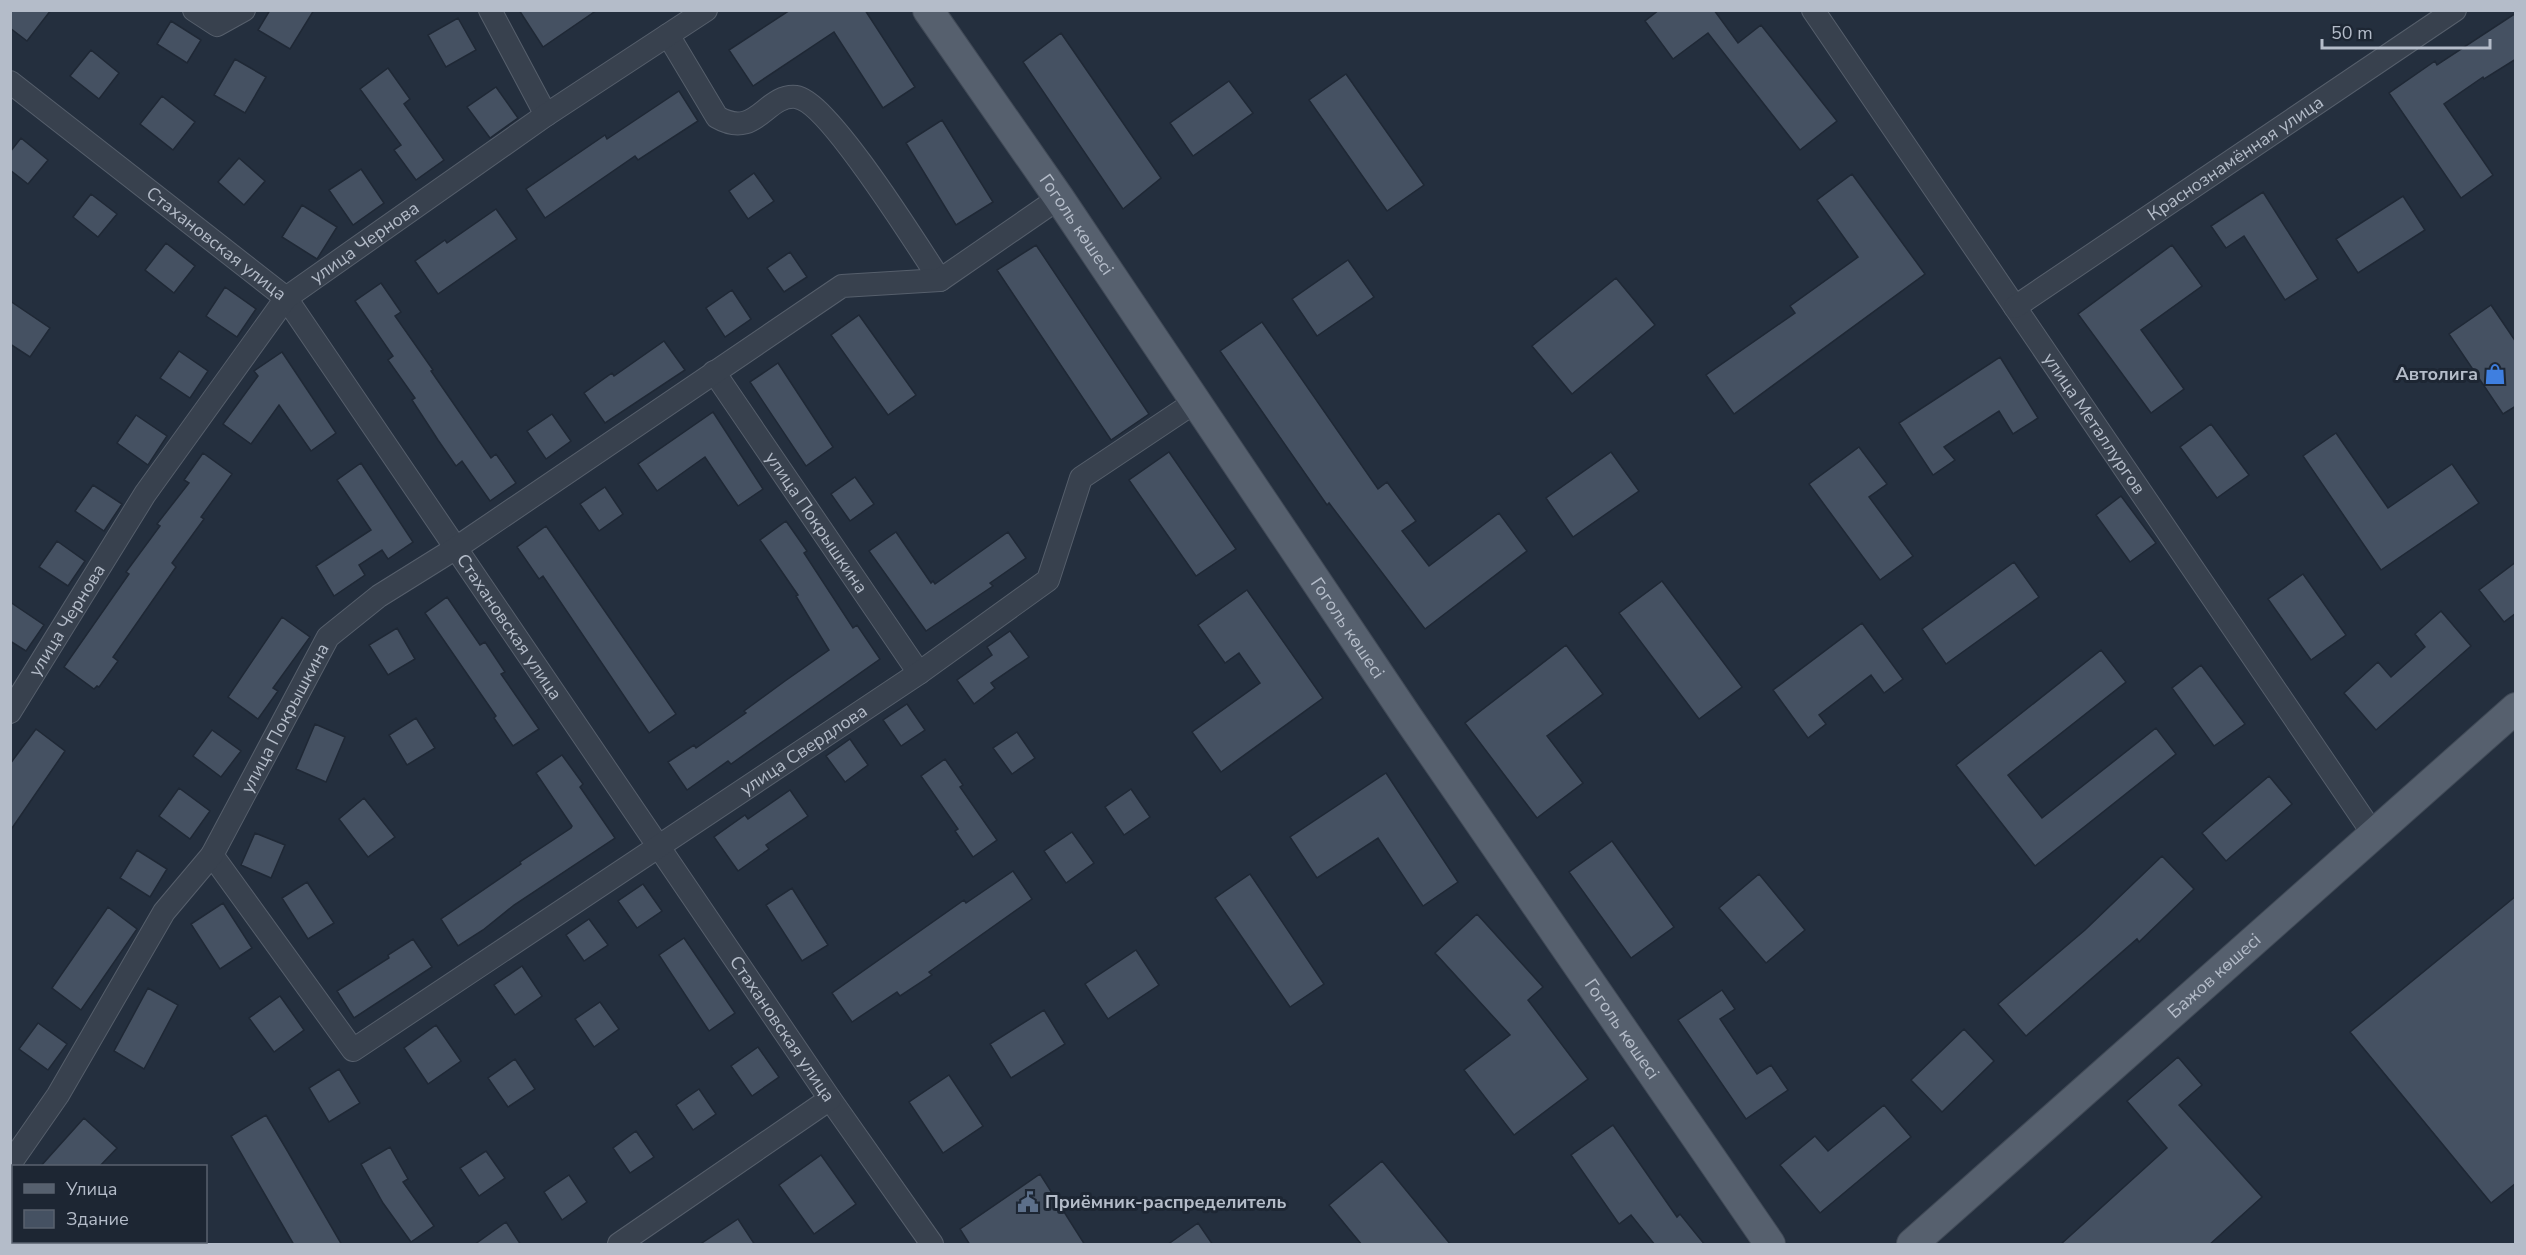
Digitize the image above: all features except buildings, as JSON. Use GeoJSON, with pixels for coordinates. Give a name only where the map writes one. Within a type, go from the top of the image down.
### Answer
{"type":"FeatureCollection","features":[{"type":"Feature","properties":{"kind":"main road","name":"Гоголь көшесі"},"geometry":{"type":"LineString","coordinates":[[928,10],[1059,198],[1408,718],[1770,1245]]}},
{"type":"Feature","properties":{"kind":"main road","name":"Бажов көшесі"},"geometry":{"type":"LineString","coordinates":[[1912,1245],[2516,708]]}},
{"type":"Feature","properties":{"kind":"street"},"geometry":{"type":"LineString","coordinates":[[194,10],[217,25],[244,10]]}},
{"type":"Feature","properties":{"kind":"street"},"geometry":{"type":"LineString","coordinates":[[490,10],[546,115]]}},
{"type":"Feature","properties":{"kind":"street","name":"улица Чернова"},"geometry":{"type":"LineString","coordinates":[[10,712],[145,494],[285,298],[546,115],[706,10]]}},
{"type":"Feature","properties":{"kind":"street","name":"улица Металлургов"},"geometry":{"type":"LineString","coordinates":[[1813,10],[2374,835]]}},
{"type":"Feature","properties":{"kind":"street","name":"Краснознамённая улица"},"geometry":{"type":"LineString","coordinates":[[2015,307],[2455,10]]}},
{"type":"Feature","properties":{"kind":"street"},"geometry":{"type":"LineString","coordinates":[[668,35],[717,117],[729,124],[749,122],[781,101],[795,97],[813,105],[876,182],[940,280],[1059,198]]}},
{"type":"Feature","properties":{"kind":"street","name":"Стахановская улица"},"geometry":{"type":"LineString","coordinates":[[10,82],[285,298],[830,1099],[932,1245]]}},
{"type":"Feature","properties":{"kind":"street","name":"улица Покрышкина"},"geometry":{"type":"LineString","coordinates":[[10,1164],[58,1095],[164,912],[212,855],[328,637],[379,596],[456,548],[842,286],[940,280]]}},
{"type":"Feature","properties":{"kind":"street","name":"улица Покрышкина"},"geometry":{"type":"LineString","coordinates":[[714,372],[919,673]]}},
{"type":"Feature","properties":{"kind":"street","name":"улица Свердлова"},"geometry":{"type":"LineString","coordinates":[[212,855],[352,1050],[919,673],[1048,580],[1081,478],[1195,402]]}},
{"type":"Feature","properties":{"kind":"street"},"geometry":{"type":"LineString","coordinates":[[619,1245],[830,1099]]}},
{"type":"Feature","properties":{"kind":"place","name":"Автолига"},"geometry":{"type":"Point","coordinates":[2495,374]}},
{"type":"Feature","properties":{"kind":"place","name":"Приёмник-распределитель"},"geometry":{"type":"Point","coordinates":[1028,1202]}}]}
